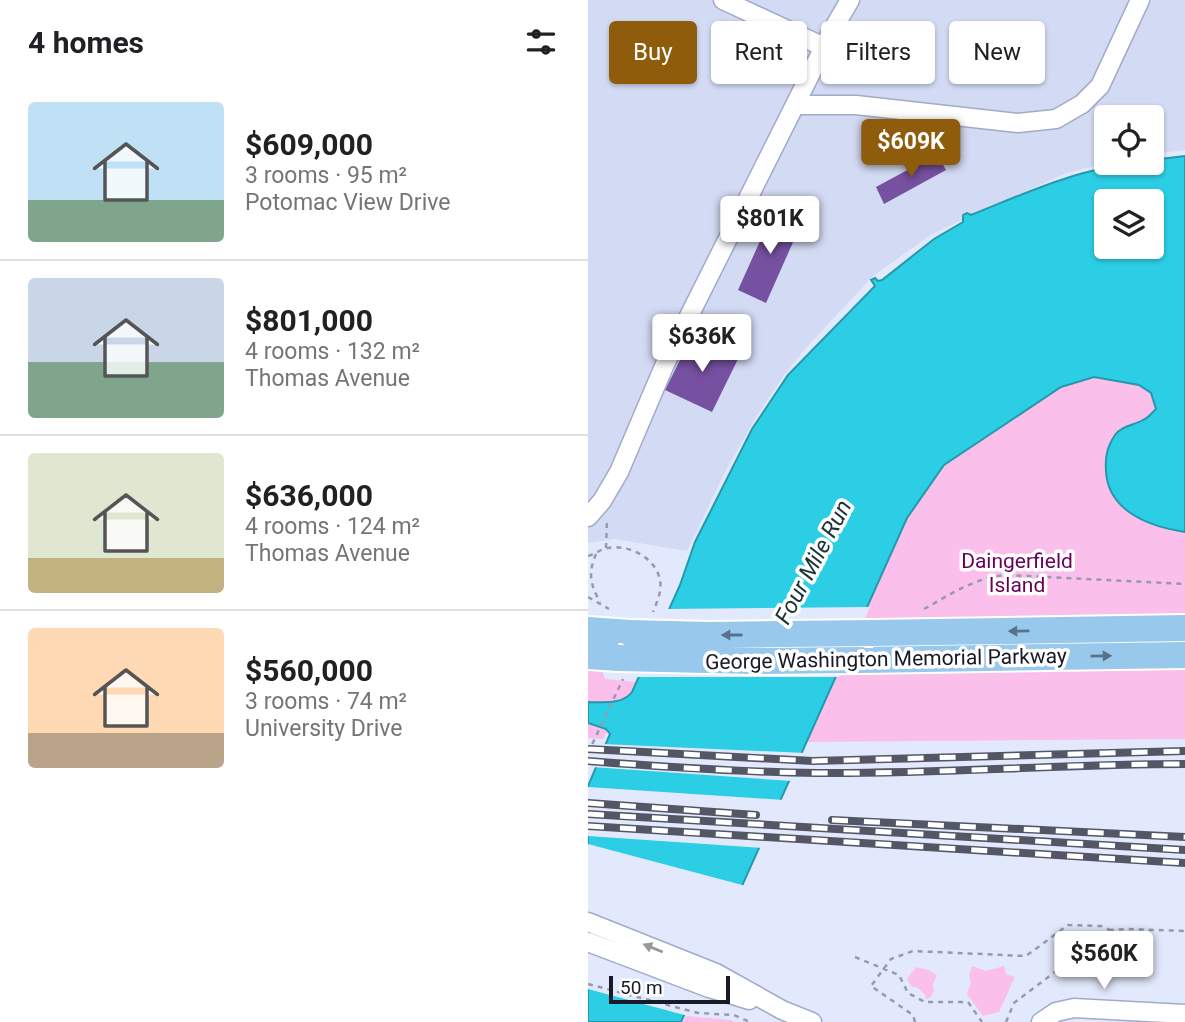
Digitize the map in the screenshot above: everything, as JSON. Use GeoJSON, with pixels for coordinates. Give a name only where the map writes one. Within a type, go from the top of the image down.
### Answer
{"type":"FeatureCollection","features":[{"type":"Feature","properties":{"kind":"highway","name":"George Washington Memorial Parkway"},"geometry":{"type":"LineString","coordinates":[[588,630],[641,625],[709,635],[1185,628]]}},
{"type":"Feature","properties":{"kind":"highway","name":"George Washington Memorial Parkway"},"geometry":{"type":"LineString","coordinates":[[588,656],[623,663],[1185,655]]}},
{"type":"Feature","properties":{"kind":"street"},"geometry":{"type":"LineString","coordinates":[[723,0],[821,46]]}},
{"type":"Feature","properties":{"kind":"street"},"geometry":{"type":"LineString","coordinates":[[795,105],[856,104],[1018,123],[1056,119],[1082,104],[1100,86],[1140,0]]}},
{"type":"Feature","properties":{"kind":"street"},"geometry":{"type":"LineString","coordinates":[[839,21],[851,1]]}},
{"type":"Feature","properties":{"kind":"street"},"geometry":{"type":"LineString","coordinates":[[588,517],[602,501],[619,472],[665,364],[821,53]]}},
{"type":"Feature","properties":{"kind":"street"},"geometry":{"type":"LineString","coordinates":[[588,922],[712,981],[812,1022]]}},
{"type":"Feature","properties":{"kind":"street"},"geometry":{"type":"LineString","coordinates":[[588,942],[712,981]]}},
{"type":"Feature","properties":{"kind":"street"},"geometry":{"type":"LineString","coordinates":[[1041,1022],[1056,1013],[1074,1008],[1185,1014]]}},
{"type":"Feature","properties":{"kind":"path"},"geometry":{"type":"LineString","coordinates":[[588,556],[606,548],[622,547],[639,553],[654,566],[660,581],[660,591],[641,625]]}},
{"type":"Feature","properties":{"kind":"path"},"geometry":{"type":"LineString","coordinates":[[596,554],[590,565],[589,576],[602,605]]}},
{"type":"Feature","properties":{"kind":"path"},"geometry":{"type":"LineString","coordinates":[[923,611],[951,593],[993,576],[1185,584]]}},
{"type":"Feature","properties":{"kind":"path"},"geometry":{"type":"LineString","coordinates":[[588,597],[611,610]]}},
{"type":"Feature","properties":{"kind":"path"},"geometry":{"type":"LineString","coordinates":[[588,753],[616,692],[623,663]]}},
{"type":"Feature","properties":{"kind":"path"},"geometry":{"type":"LineString","coordinates":[[915,1022],[914,1015],[871,986],[891,958],[914,951],[1026,956],[1068,925],[1101,926],[1110,930],[1185,931]]}},
{"type":"Feature","properties":{"kind":"path"},"geometry":{"type":"LineString","coordinates":[[1006,1022],[1014,1003],[1110,930]]}},
{"type":"Feature","properties":{"kind":"path"},"geometry":{"type":"LineString","coordinates":[[855,957],[899,975],[908,993],[925,1002],[968,1002],[982,1022]]}},
{"type":"Feature","properties":{"kind":"path"},"geometry":{"type":"LineString","coordinates":[[588,984],[698,1013],[734,1015],[750,1022]]}},
{"type":"Feature","properties":{"kind":"path"},"geometry":{"type":"LineString","coordinates":[[734,1015],[736,1022]]}},
{"type":"Feature","properties":{"kind":"shaded area"},"geometry":{"type":"Polygon","coordinates":[[[588,0],[1185,0],[1185,150],[1164,153],[1164,105],[1094,105],[1094,166],[1066,173],[932,234],[872,277],[805,349],[756,417],[726,470],[687,551],[615,539],[588,543],[588,0]]]}},
{"type":"Feature","properties":{"kind":"green space","name":"Daingerfield Island"},"geometry":{"type":"Polygon","coordinates":[[[1094,377],[1139,385],[1151,393],[1156,409],[1144,420],[1132,423],[1173,531],[1185,532],[1185,739],[806,742],[907,518],[944,465],[1061,387],[1094,377]]]}},
{"type":"Feature","properties":{"kind":"green space"},"geometry":{"type":"Polygon","coordinates":[[[588,667],[601,668],[605,679],[637,682],[603,739],[588,738],[588,667]]]}},
{"type":"Feature","properties":{"kind":"green space"},"geometry":{"type":"Polygon","coordinates":[[[972,966],[986,971],[1004,966],[1006,974],[1015,977],[999,1012],[983,1016],[967,994],[972,966]]]}},
{"type":"Feature","properties":{"kind":"green space"},"geometry":{"type":"Polygon","coordinates":[[[916,967],[937,975],[930,998],[925,999],[926,996],[918,988],[911,986],[907,979],[916,967]]]}},
{"type":"Feature","properties":{"kind":"green space"},"geometry":{"type":"Polygon","coordinates":[[[686,1016],[730,1020],[736,1022],[683,1022],[686,1016]]]}},
{"type":"Feature","properties":{"kind":"water","name":"Four Mile Run"},"geometry":{"type":"Polygon","coordinates":[[[1185,156],[1185,532],[1159,526],[1134,515],[1114,497],[1109,485],[1106,457],[1115,435],[1145,419],[1156,409],[1151,393],[1139,385],[1094,377],[1061,387],[944,465],[907,518],[681,1022],[588,1022],[588,786],[610,734],[606,729],[588,723],[588,702],[618,701],[632,692],[680,585],[695,542],[752,429],[788,375],[875,286],[871,280],[882,280],[934,239],[963,222],[963,215],[971,215],[1094,170],[1094,175],[1164,175],[1164,159],[1185,156]]]}},
{"type":"Feature","properties":{"kind":"pier"},"geometry":{"type":"Polygon","coordinates":[[[870,607],[839,677],[636,677],[666,609],[870,607]]]}},
{"type":"Feature","properties":{"kind":"pier"},"geometry":{"type":"Polygon","coordinates":[[[602,744],[805,753],[792,781],[592,767],[602,744]]]}},
{"type":"Feature","properties":{"kind":"pier"},"geometry":{"type":"Polygon","coordinates":[[[588,787],[784,800],[763,848],[588,836],[588,787]]]}},
{"type":"Feature","properties":{"kind":"pier"},"geometry":{"type":"Polygon","coordinates":[[[588,844],[746,886],[688,1016],[588,989],[588,844]]]}},
{"type":"Feature","properties":{"kind":"building"},"geometry":{"type":"Polygon","coordinates":[[[937,154],[946,170],[884,204],[876,187],[937,154]]]}},
{"type":"Feature","properties":{"kind":"building"},"geometry":{"type":"Polygon","coordinates":[[[774,210],[802,222],[766,303],[738,290],[774,210]]]}},
{"type":"Feature","properties":{"kind":"building"},"geometry":{"type":"Polygon","coordinates":[[[692,336],[738,359],[712,412],[665,390],[692,336]]]}},
{"type":"Feature","properties":{"kind":"railway"},"geometry":{"type":"LineString","coordinates":[[588,749],[813,761],[1185,751]]}},
{"type":"Feature","properties":{"kind":"railway"},"geometry":{"type":"LineString","coordinates":[[588,761],[817,773],[1185,764]]}},
{"type":"Feature","properties":{"kind":"railway"},"geometry":{"type":"LineString","coordinates":[[588,803],[756,815]]}},
{"type":"Feature","properties":{"kind":"railway"},"geometry":{"type":"LineString","coordinates":[[588,814],[1185,850]]}},
{"type":"Feature","properties":{"kind":"railway"},"geometry":{"type":"LineString","coordinates":[[832,820],[1185,837]]}},
{"type":"Feature","properties":{"kind":"railway"},"geometry":{"type":"LineString","coordinates":[[588,826],[1185,863]]}}]}
